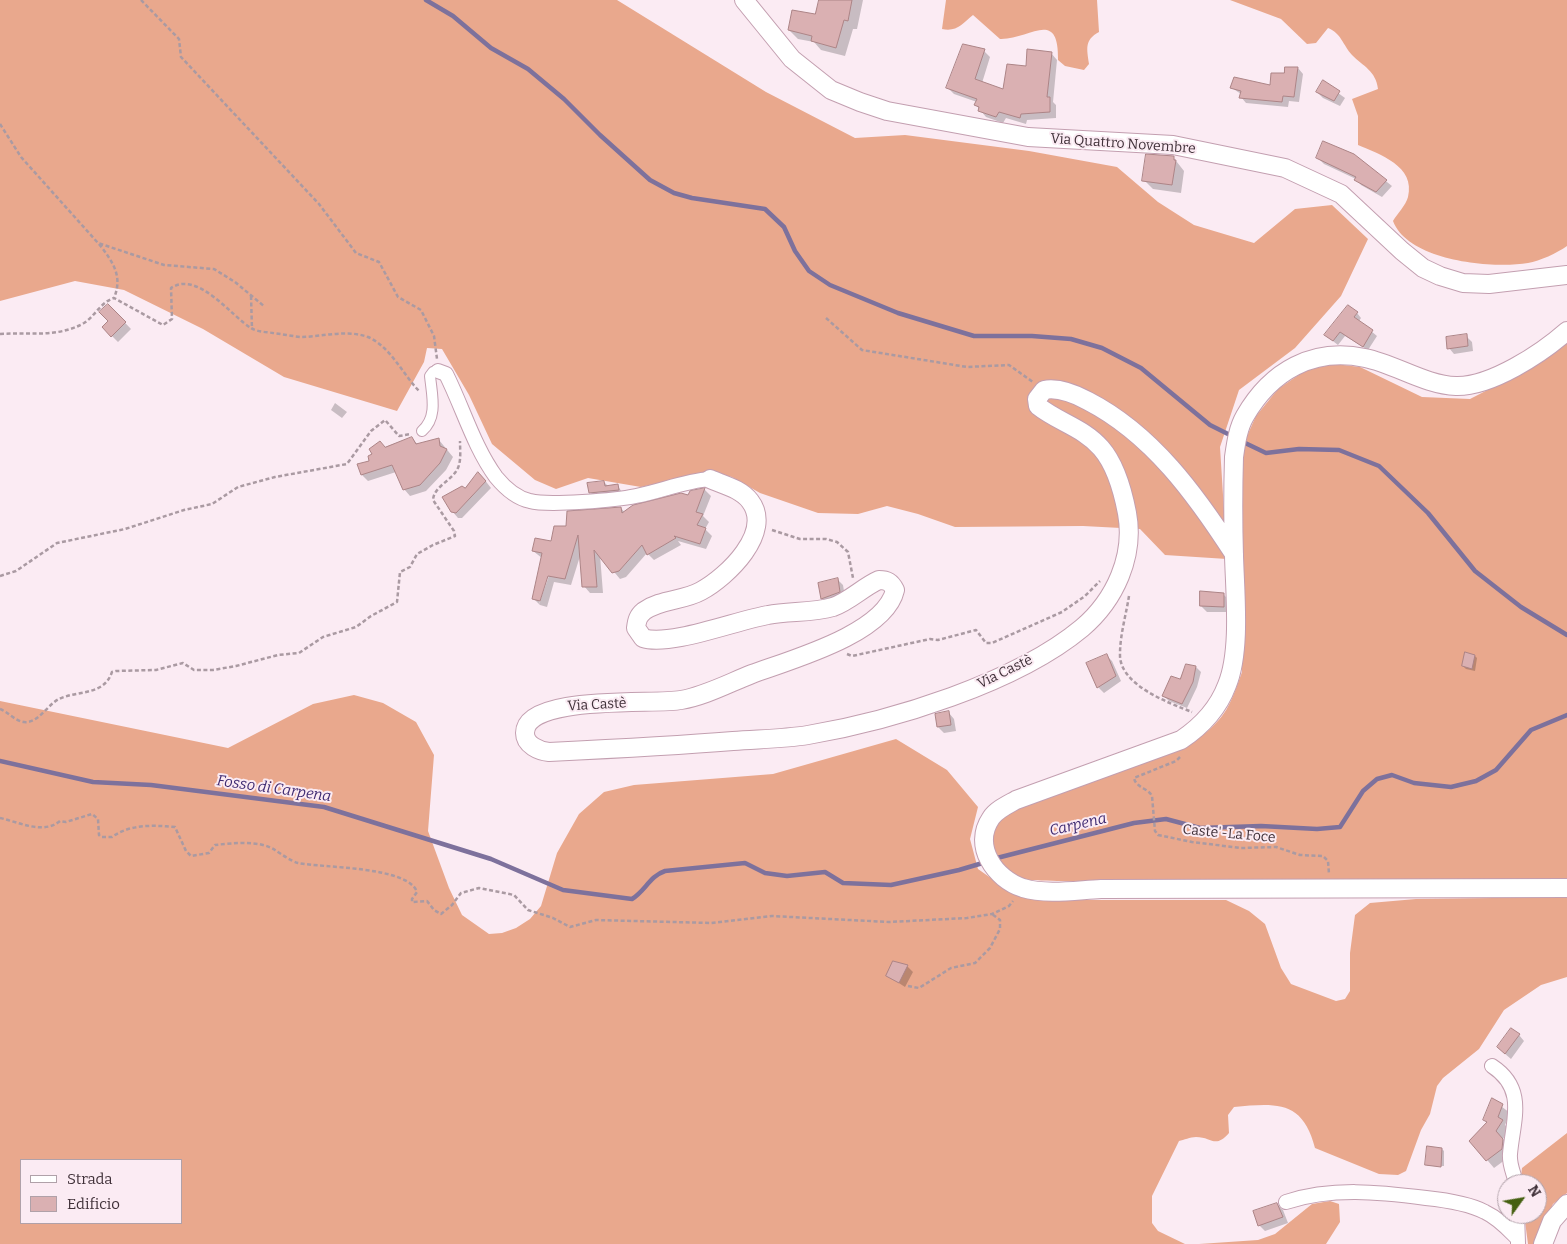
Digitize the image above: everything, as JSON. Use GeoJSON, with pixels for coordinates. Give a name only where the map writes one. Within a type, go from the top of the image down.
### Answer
{"type":"FeatureCollection","features":[{"type":"Feature","properties":{"kind":"street","name":"Via Quattro Novembre"},"geometry":{"type":"LineString","coordinates":[[744,0],[792,60],[832,90],[860,102],[887,111],[1028,137],[1173,145],[1285,168],[1341,194],[1402,251],[1423,268],[1440,276],[1463,283],[1488,284],[1567,276]]}},
{"type":"Feature","properties":{"kind":"street"},"geometry":{"type":"LineString","coordinates":[[1567,331],[1538,355],[1516,367],[1478,381],[1456,386],[1438,382],[1367,358],[1344,355],[1316,358],[1289,368],[1272,383],[1244,416],[1238,432],[1234,456],[1236,608],[1232,666],[1228,685],[1218,705],[1204,722],[1181,740],[1008,804],[991,818],[984,840],[988,858],[1006,879],[1023,888],[1054,891],[1101,888],[1336,890],[1567,888]]}},
{"type":"Feature","properties":{"kind":"street"},"geometry":{"type":"LineString","coordinates":[[422,431],[430,424],[433,404],[430,376],[438,371],[446,374],[495,476],[517,496],[530,501],[634,497],[694,480],[710,479],[735,489],[750,500],[758,517],[758,524]]}},
{"type":"Feature","properties":{"kind":"street"},"geometry":{"type":"LineString","coordinates":[[1039,394],[1044,390],[1055,389],[1076,395],[1128,426],[1159,455],[1186,485],[1212,519],[1234,554]]}},
{"type":"Feature","properties":{"kind":"street","name":"Via Castè"},"geometry":{"type":"LineString","coordinates":[[758,524],[744,552],[728,572],[715,583],[686,599],[659,604],[643,612],[637,621],[636,628],[640,635],[654,640],[683,636],[767,615],[825,609],[851,597],[879,580],[889,582],[895,590],[891,601],[877,617],[828,646],[691,698],[667,703],[576,705],[552,709],[528,723],[525,737],[532,746],[542,751],[559,752],[806,736],[874,721],[948,698],[1011,671],[1042,654],[1082,628],[1108,597],[1122,574],[1129,544],[1129,524],[1125,501],[1102,448],[1091,438],[1038,406],[1037,399],[1039,394]]}},
{"type":"Feature","properties":{"kind":"street"},"geometry":{"type":"LineString","coordinates":[[1492,1066],[1507,1080],[1516,1101],[1517,1116],[1510,1161],[1513,1174]]}},
{"type":"Feature","properties":{"kind":"street"},"geometry":{"type":"LineString","coordinates":[[1286,1202],[1306,1195],[1331,1192],[1380,1192],[1446,1201],[1484,1211],[1501,1222],[1518,1241]]}},
{"type":"Feature","properties":{"kind":"street"},"geometry":{"type":"LineString","coordinates":[[1543,1244],[1552,1221],[1567,1204]]}},
{"type":"Feature","properties":{"kind":"street"},"geometry":{"type":"LineString","coordinates":[[1517,1224],[1518,1241]]}},
{"type":"Feature","properties":{"kind":"path"},"geometry":{"type":"LineString","coordinates":[[141,0],[179,39],[181,57],[319,204],[356,253],[379,262],[398,297],[421,310],[434,336],[438,371]]}},
{"type":"Feature","properties":{"kind":"path"},"geometry":{"type":"LineString","coordinates":[[0,124],[21,157],[98,243],[113,263],[118,287],[114,298]]}},
{"type":"Feature","properties":{"kind":"path"},"geometry":{"type":"LineString","coordinates":[[98,243],[164,265],[214,270],[265,307]]}},
{"type":"Feature","properties":{"kind":"path"},"geometry":{"type":"LineString","coordinates":[[0,334],[34,332],[56,334],[84,322],[106,301],[114,298],[163,325],[172,319],[172,288],[178,285],[189,285],[224,303],[252,329],[300,337],[346,334],[368,338],[391,355],[410,381],[433,404]]}},
{"type":"Feature","properties":{"kind":"path"},"geometry":{"type":"LineString","coordinates":[[251,296],[252,329]]}},
{"type":"Feature","properties":{"kind":"path"},"geometry":{"type":"LineString","coordinates":[[826,318],[862,350],[967,368],[1009,365],[1032,380],[1039,394]]}},
{"type":"Feature","properties":{"kind":"path"},"geometry":{"type":"LineString","coordinates":[[0,576],[16,571],[57,543],[125,529],[174,513],[212,504],[238,487],[275,477],[347,464],[371,431],[385,420],[399,436],[422,431]]}},
{"type":"Feature","properties":{"kind":"path"},"geometry":{"type":"LineString","coordinates":[[0,709],[24,722],[32,721],[57,700],[90,692],[106,684],[112,672],[156,670],[183,663],[199,670],[236,666],[278,655],[299,653],[318,639],[356,627],[371,616],[397,602],[400,572],[410,567],[417,554],[433,544],[455,536],[454,531],[433,500],[436,492],[455,473],[459,464],[460,440]]}},
{"type":"Feature","properties":{"kind":"path"},"geometry":{"type":"LineString","coordinates":[[758,524],[800,539],[826,539],[844,546],[848,552],[853,576],[851,597]]}},
{"type":"Feature","properties":{"kind":"path"},"geometry":{"type":"LineString","coordinates":[[1122,574],[1129,596],[1119,656],[1126,674],[1139,687],[1184,709],[1196,712]]}},
{"type":"Feature","properties":{"kind":"path"},"geometry":{"type":"LineString","coordinates":[[828,646],[852,656],[930,639],[938,640],[976,630],[988,644],[1062,612],[1085,596],[1097,582],[1106,582],[1108,597]]}},
{"type":"Feature","properties":{"kind":"path","name":"Caste'-La Foce"},"geometry":{"type":"LineString","coordinates":[[1153,809],[1155,831],[1165,838],[1241,848],[1276,846],[1300,855],[1323,856],[1328,861],[1329,881],[1336,890]]}},
{"type":"Feature","properties":{"kind":"path"},"geometry":{"type":"LineString","coordinates":[[0,818],[43,828],[52,827],[60,821],[92,814],[98,819],[99,835],[101,837],[112,837],[118,831],[138,826],[175,827],[186,851],[192,856],[209,853],[217,844],[255,844],[273,849],[296,862],[360,869],[398,878],[412,884],[416,888],[417,892],[412,902],[427,901],[434,910],[441,914],[452,905],[461,893],[479,888],[514,895],[528,910],[553,918],[570,927],[596,920],[711,923],[772,916],[890,922],[966,918],[992,914],[1009,906],[1023,888]]}},
{"type":"Feature","properties":{"kind":"path"},"geometry":{"type":"LineString","coordinates":[[908,986],[919,988],[951,968],[974,963],[990,948],[1000,930],[1000,920],[992,914]]}},
{"type":"Feature","properties":{"kind":"shaded area"},"geometry":{"type":"Polygon","coordinates":[[[0,0],[617,0],[766,92],[855,138],[905,135],[1029,151],[1117,167],[1158,202],[1194,225],[1254,243],[1295,209],[1332,205],[1368,239],[1341,296],[1295,348],[1239,390],[1220,447],[1227,559],[1165,555],[1140,529],[1083,526],[955,527],[918,514],[887,506],[858,514],[818,513],[760,493],[732,477],[707,472],[641,487],[588,478],[556,489],[535,480],[492,444],[469,395],[442,349],[427,348],[424,362],[397,411],[284,377],[203,329],[124,290],[75,281],[0,301],[0,0]]]}},
{"type":"Feature","properties":{"kind":"shaded area"},"geometry":{"type":"Polygon","coordinates":[[[946,0],[1097,0],[1099,32],[1091,38],[1088,45],[1089,64],[1084,70],[1065,66],[1058,60],[1057,44],[1053,34],[1048,30],[1000,39],[973,15],[956,28],[942,29],[946,0]]]}},
{"type":"Feature","properties":{"kind":"shaded area"},"geometry":{"type":"Polygon","coordinates":[[[1230,0],[1567,0],[1567,246],[1533,262],[1494,265],[1453,259],[1415,245],[1402,235],[1393,221],[1408,197],[1409,186],[1407,177],[1401,169],[1385,157],[1358,145],[1358,116],[1352,99],[1378,89],[1372,73],[1352,55],[1339,36],[1332,30],[1328,28],[1316,43],[1307,44],[1281,19],[1230,0]]]}},
{"type":"Feature","properties":{"kind":"shaded area"},"geometry":{"type":"Polygon","coordinates":[[[1567,343],[1567,880],[1057,881],[1019,878],[1002,867],[991,847],[992,833],[995,825],[1013,809],[1191,744],[1218,721],[1229,705],[1242,672],[1243,458],[1247,436],[1256,416],[1278,389],[1306,370],[1335,364],[1360,367],[1422,397],[1470,399],[1542,362],[1567,343]]]}},
{"type":"Feature","properties":{"kind":"shaded area"},"geometry":{"type":"Polygon","coordinates":[[[354,695],[383,703],[416,722],[434,755],[428,831],[449,888],[462,915],[489,934],[502,933],[516,928],[530,919],[541,906],[557,853],[579,814],[604,792],[634,785],[773,774],[896,739],[947,770],[978,807],[970,839],[978,869],[1005,888],[1055,900],[1226,900],[1249,911],[1265,924],[1281,968],[1291,984],[1336,1001],[1345,999],[1350,991],[1350,953],[1355,915],[1370,903],[1416,899],[1567,897],[1567,977],[1541,985],[1504,1010],[1479,1049],[1443,1078],[1437,1086],[1430,1114],[1421,1130],[1406,1171],[1398,1175],[1379,1174],[1315,1148],[1310,1132],[1303,1121],[1286,1108],[1275,1106],[1234,1107],[1228,1115],[1229,1133],[1220,1140],[1213,1141],[1196,1137],[1179,1141],[1152,1196],[1152,1223],[1158,1231],[1185,1244],[0,1244],[0,701],[228,748],[313,704],[354,695]]]}},
{"type":"Feature","properties":{"kind":"shaded area"},"geometry":{"type":"Polygon","coordinates":[[[1567,1133],[1567,1193],[1553,1204],[1547,1218],[1547,1174],[1521,1174],[1522,1168],[1567,1133]]]}},
{"type":"Feature","properties":{"kind":"shaded area"},"geometry":{"type":"Polygon","coordinates":[[[1330,1201],[1339,1204],[1340,1222],[1326,1244],[1199,1244],[1258,1240],[1275,1234],[1312,1204],[1330,1201]]]}},
{"type":"Feature","properties":{"kind":"shaded area"},"geometry":{"type":"Polygon","coordinates":[[[1525,1224],[1544,1224],[1536,1244],[1528,1244],[1525,1224]]]}},
{"type":"Feature","properties":{"kind":"building"},"geometry":{"type":"Polygon","coordinates":[[[819,0],[852,0],[848,21],[844,20],[836,48],[811,41],[812,36],[788,30],[792,10],[815,14],[819,0]]]}},
{"type":"Feature","properties":{"kind":"building"},"geometry":{"type":"Polygon","coordinates":[[[963,44],[985,49],[975,79],[1003,89],[1007,64],[1026,66],[1027,49],[1052,52],[1047,97],[1050,97],[1050,112],[1021,114],[1020,118],[999,112],[996,117],[978,111],[979,107],[974,105],[977,99],[946,88],[963,44]]]}},
{"type":"Feature","properties":{"kind":"building"},"geometry":{"type":"Polygon","coordinates":[[[1285,67],[1298,67],[1294,97],[1283,96],[1282,102],[1239,98],[1241,91],[1230,88],[1234,77],[1270,85],[1271,73],[1284,73],[1285,67]]]}},
{"type":"Feature","properties":{"kind":"building"},"geometry":{"type":"Polygon","coordinates":[[[1323,80],[1340,91],[1334,101],[1316,92],[1323,80]]]}},
{"type":"Feature","properties":{"kind":"building"},"geometry":{"type":"Polygon","coordinates":[[[1323,141],[1354,154],[1387,180],[1376,192],[1354,180],[1356,177],[1316,158],[1323,141]]]}},
{"type":"Feature","properties":{"kind":"building"},"geometry":{"type":"Polygon","coordinates":[[[1146,154],[1174,156],[1174,160],[1176,160],[1172,185],[1142,181],[1146,154]]]}},
{"type":"Feature","properties":{"kind":"building"},"geometry":{"type":"Polygon","coordinates":[[[108,304],[126,322],[111,337],[102,327],[108,321],[99,312],[108,304]]]}},
{"type":"Feature","properties":{"kind":"building"},"geometry":{"type":"Polygon","coordinates":[[[1348,305],[1358,312],[1354,317],[1373,330],[1363,347],[1340,332],[1333,341],[1324,335],[1348,305]]]}},
{"type":"Feature","properties":{"kind":"building"},"geometry":{"type":"Polygon","coordinates":[[[1467,334],[1468,346],[1447,349],[1446,337],[1467,334]]]}},
{"type":"Feature","properties":{"kind":"building"},"geometry":{"type":"Polygon","coordinates":[[[412,437],[416,444],[439,438],[440,446],[447,449],[440,463],[420,485],[403,490],[392,465],[361,475],[357,464],[369,461],[368,456],[372,454],[369,449],[380,441],[385,447],[412,437]]]}},
{"type":"Feature","properties":{"kind":"building"},"geometry":{"type":"Polygon","coordinates":[[[478,472],[486,481],[456,513],[451,512],[442,497],[462,486],[465,488],[478,472]]]}},
{"type":"Feature","properties":{"kind":"building"},"geometry":{"type":"Polygon","coordinates":[[[604,481],[605,486],[618,484],[619,490],[589,493],[587,483],[604,481]]]}},
{"type":"Feature","properties":{"kind":"building"},"geometry":{"type":"Polygon","coordinates":[[[705,488],[696,512],[703,514],[697,525],[706,528],[700,544],[674,536],[676,538],[647,555],[642,545],[619,571],[612,573],[594,550],[597,587],[582,587],[578,535],[565,579],[548,576],[540,601],[532,599],[542,553],[532,551],[535,538],[551,541],[554,526],[566,526],[567,511],[621,507],[622,513],[633,505],[681,493],[688,495],[690,491],[705,488]]]}},
{"type":"Feature","properties":{"kind":"building"},"geometry":{"type":"Polygon","coordinates":[[[838,578],[840,592],[821,599],[818,583],[838,578]]]}},
{"type":"Feature","properties":{"kind":"building"},"geometry":{"type":"Polygon","coordinates":[[[1200,591],[1224,593],[1224,607],[1200,606],[1200,591]]]}},
{"type":"Feature","properties":{"kind":"building"},"geometry":{"type":"Polygon","coordinates":[[[1465,652],[1475,655],[1472,669],[1462,666],[1465,652]]]}},
{"type":"Feature","properties":{"kind":"building"},"geometry":{"type":"Polygon","coordinates":[[[1107,654],[1116,676],[1097,688],[1086,663],[1107,654]]]}},
{"type":"Feature","properties":{"kind":"building"},"geometry":{"type":"Polygon","coordinates":[[[1186,664],[1196,666],[1193,682],[1182,704],[1162,696],[1171,676],[1180,679],[1186,664]]]}},
{"type":"Feature","properties":{"kind":"building"},"geometry":{"type":"Polygon","coordinates":[[[949,711],[951,725],[937,727],[935,714],[949,711]]]}},
{"type":"Feature","properties":{"kind":"building"},"geometry":{"type":"Polygon","coordinates":[[[893,961],[908,965],[899,983],[886,976],[893,961]]]}},
{"type":"Feature","properties":{"kind":"building"},"geometry":{"type":"Polygon","coordinates":[[[1511,1028],[1520,1034],[1505,1054],[1497,1047],[1511,1028]]]}},
{"type":"Feature","properties":{"kind":"building"},"geometry":{"type":"Polygon","coordinates":[[[1492,1098],[1503,1104],[1498,1117],[1503,1120],[1496,1131],[1503,1139],[1502,1149],[1486,1161],[1469,1141],[1487,1122],[1483,1120],[1492,1098]]]}},
{"type":"Feature","properties":{"kind":"building"},"geometry":{"type":"Polygon","coordinates":[[[1427,1146],[1442,1148],[1441,1167],[1425,1165],[1427,1146]]]}},
{"type":"Feature","properties":{"kind":"building"},"geometry":{"type":"Polygon","coordinates":[[[1277,1203],[1283,1217],[1258,1226],[1253,1211],[1277,1203]]]}},
{"type":"Feature","properties":{"kind":"waterway"},"geometry":{"type":"LineString","coordinates":[[426,0],[453,16],[491,48],[528,69],[564,99],[600,135],[650,180],[674,193],[692,198],[765,209],[784,227],[795,251],[809,271],[830,285],[898,313],[974,336],[1032,336],[1071,339],[1102,348],[1141,368],[1210,425],[1234,437]]}},
{"type":"Feature","properties":{"kind":"waterway"},"geometry":{"type":"LineString","coordinates":[[1241,441],[1266,453],[1299,449],[1339,450],[1379,466],[1428,513],[1475,571],[1521,607],[1567,635]]}},
{"type":"Feature","properties":{"kind":"waterway","name":"Carpena"},"geometry":{"type":"LineString","coordinates":[[993,859],[1134,823],[1166,819],[1200,828],[1261,826],[1317,829],[1340,827],[1363,791],[1377,779],[1392,775],[1414,783],[1451,787],[1476,781],[1496,770],[1531,730],[1567,715]]}},
{"type":"Feature","properties":{"kind":"waterway","name":"Fosso di Carpena"},"geometry":{"type":"LineString","coordinates":[[0,761],[93,782],[151,785],[324,807],[491,859],[563,890],[632,899],[655,876],[665,871],[745,863],[765,873],[787,876],[825,872],[843,883],[891,885],[986,862]]}}]}
